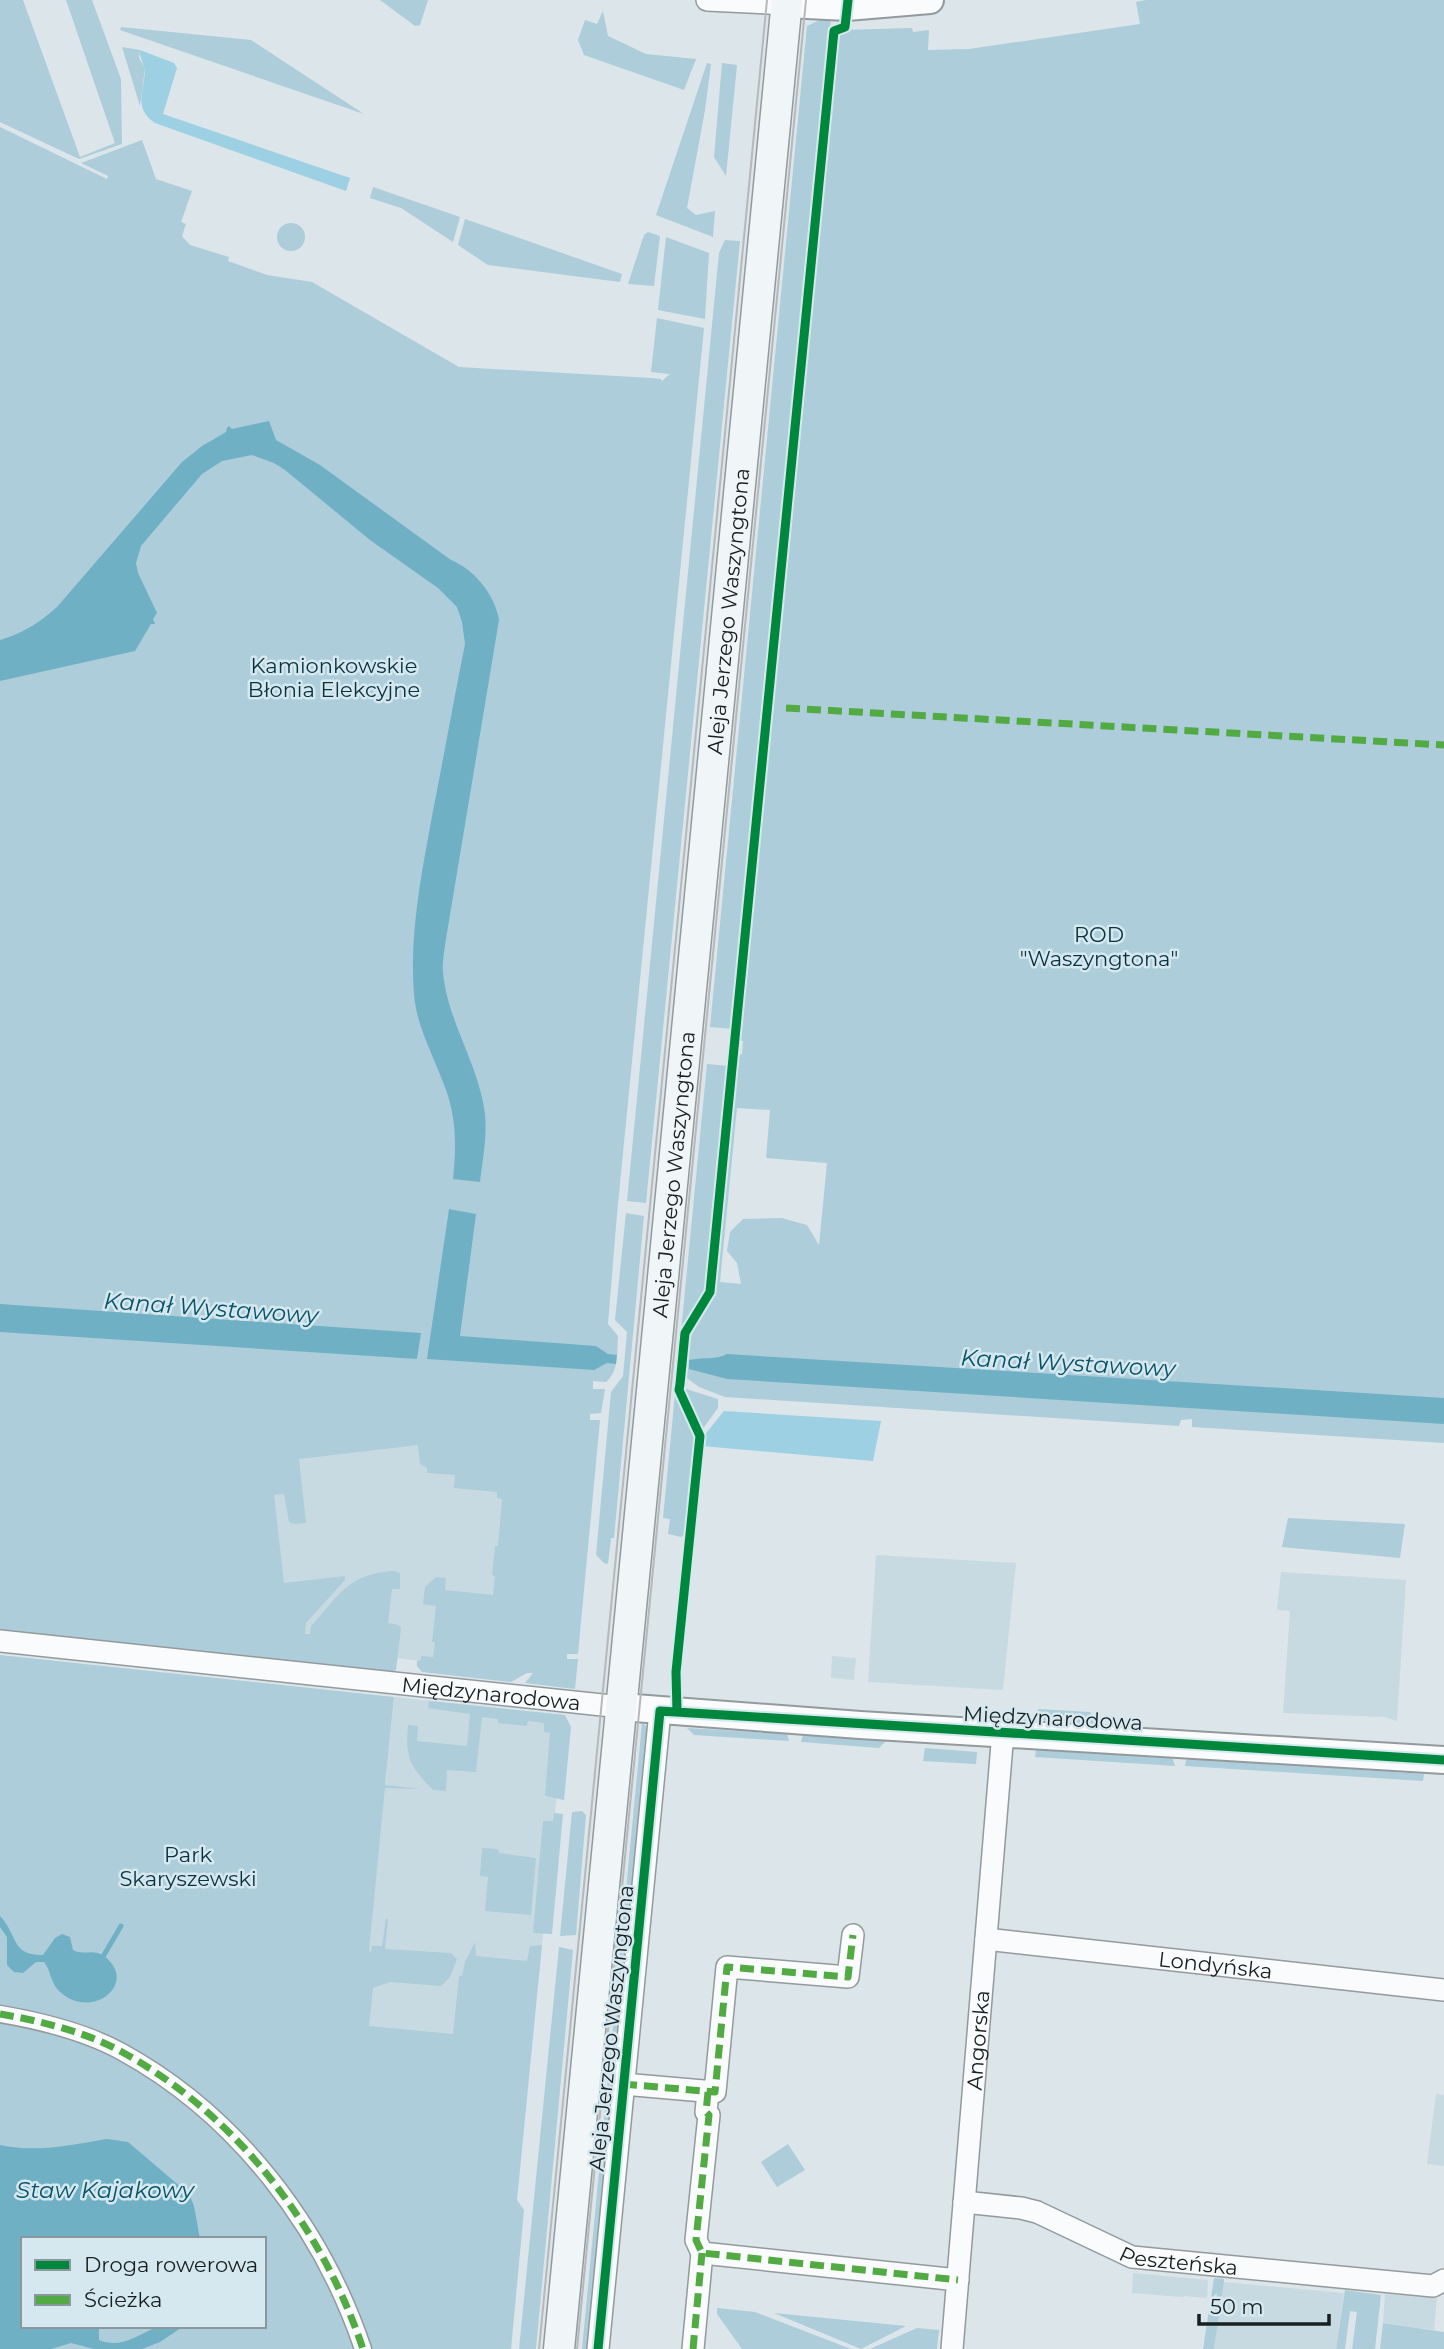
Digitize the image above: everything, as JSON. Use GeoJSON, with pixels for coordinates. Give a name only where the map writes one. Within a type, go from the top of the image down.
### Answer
{"type":"FeatureCollection","features":[{"type":"Feature","properties":{"kind":"main road","name":"Aleja Jerzego Waszyngtona"},"geometry":{"type":"LineString","coordinates":[[559,2349],[787,2]]}},
{"type":"Feature","properties":{"kind":"street"},"geometry":{"type":"LineString","coordinates":[[707,0],[847,7],[930,0]]}},
{"type":"Feature","properties":{"kind":"street","name":"Międzynarodowa"},"geometry":{"type":"LineString","coordinates":[[0,1641],[660,1711],[1444,1760]]}},
{"type":"Feature","properties":{"kind":"street","name":"Aleja Jerzego Waszyngtona"},"geometry":{"type":"LineString","coordinates":[[598,2349],[660,1711]]}},
{"type":"Feature","properties":{"kind":"street","name":"Angorska"},"geometry":{"type":"LineString","coordinates":[[952,2349],[1003,1732]]}},
{"type":"Feature","properties":{"kind":"street"},"geometry":{"type":"LineString","coordinates":[[624,2084],[715,2092],[727,1967],[848,1977],[853,1935]]}},
{"type":"Feature","properties":{"kind":"street","name":"Londyńska"},"geometry":{"type":"LineString","coordinates":[[986,1939],[1444,1990]]}},
{"type":"Feature","properties":{"kind":"street"},"geometry":{"type":"LineString","coordinates":[[0,2014],[51,2026],[121,2052],[173,2085],[205,2110],[264,2171],[306,2227],[349,2312],[363,2349]]}},
{"type":"Feature","properties":{"kind":"street"},"geometry":{"type":"LineString","coordinates":[[693,2349],[702,2253],[696,2240],[709,2115],[706,2112],[708,2092]]}},
{"type":"Feature","properties":{"kind":"street","name":"Peszteńska"},"geometry":{"type":"LineString","coordinates":[[964,2202],[1037,2212],[1132,2258],[1433,2286],[1444,2280]]}},
{"type":"Feature","properties":{"kind":"street"},"geometry":{"type":"LineString","coordinates":[[702,2253],[958,2280]]}},
{"type":"Feature","properties":{"kind":"shaded area"},"geometry":{"type":"Polygon","coordinates":[[[140,50],[174,63],[177,68],[163,114],[350,178],[346,191],[155,123],[148,118],[142,106],[145,72],[140,50]]]}},
{"type":"Feature","properties":{"kind":"shaded area"},"geometry":{"type":"Polygon","coordinates":[[[724,1411],[881,1421],[873,1461],[702,1446],[703,1437],[724,1411]]]}},
{"type":"Feature","properties":{"kind":"shaded area"},"geometry":{"type":"Polygon","coordinates":[[[399,1433],[506,1467],[512,1671],[278,1645],[250,1450],[399,1433]]]}},
{"type":"Feature","properties":{"kind":"shaded area"},"geometry":{"type":"Polygon","coordinates":[[[876,1555],[1016,1563],[1003,1690],[868,1682],[876,1555]]]}},
{"type":"Feature","properties":{"kind":"shaded area"},"geometry":{"type":"Polygon","coordinates":[[[1281,1572],[1406,1580],[1397,1721],[1384,1717],[1283,1713],[1290,1611],[1277,1610],[1281,1572]]]}},
{"type":"Feature","properties":{"kind":"shaded area"},"geometry":{"type":"Polygon","coordinates":[[[832,1656],[856,1658],[854,1680],[831,1678],[832,1656]]]}},
{"type":"Feature","properties":{"kind":"shaded area"},"geometry":{"type":"Polygon","coordinates":[[[394,1697],[565,1715],[539,1974],[456,2045],[360,2036],[394,1697]]]}},
{"type":"Feature","properties":{"kind":"shaded area"},"geometry":{"type":"Polygon","coordinates":[[[1436,2094],[1444,2095],[1444,2166],[1427,2164],[1436,2094]]]}},
{"type":"Feature","properties":{"kind":"shaded area"},"geometry":{"type":"Polygon","coordinates":[[[1133,2273],[1208,2280],[1207,2298],[1183,2296],[1183,2300],[1182,2297],[1133,2293],[1132,2296],[1133,2273]]]}},
{"type":"Feature","properties":{"kind":"shaded area"},"geometry":{"type":"Polygon","coordinates":[[[1224,2282],[1344,2293],[1336,2349],[1214,2349],[1224,2282]]]}},
{"type":"Feature","properties":{"kind":"shaded area"},"geometry":{"type":"Polygon","coordinates":[[[1385,2294],[1437,2298],[1434,2330],[1383,2323],[1385,2294]]]}},
{"type":"Feature","properties":{"kind":"green space"},"geometry":{"type":"Polygon","coordinates":[[[0,0],[23,0],[80,157],[115,143],[66,0],[92,0],[121,79],[122,144],[79,159],[0,122],[0,0]]]}},
{"type":"Feature","properties":{"kind":"green space"},"geometry":{"type":"Polygon","coordinates":[[[380,0],[428,0],[420,25],[415,26],[380,0]]]}},
{"type":"Feature","properties":{"kind":"green space","name":"ROD \"Waszyngtona\""},"geometry":{"type":"Polygon","coordinates":[[[1444,0],[1444,1443],[1192,1427],[1192,1419],[1181,1420],[1179,1426],[725,1397],[699,1387],[684,1376],[688,1335],[713,1294],[738,1056],[742,1054],[743,1041],[738,1040],[836,37],[842,30],[912,28],[913,32],[929,30],[928,50],[969,49],[1140,24],[1136,2],[1444,0]],[[737,1108],[720,1282],[741,1284],[737,1263],[727,1251],[730,1232],[743,1219],[782,1218],[807,1225],[819,1245],[827,1163],[766,1158],[770,1110],[737,1108]]]}},
{"type":"Feature","properties":{"kind":"green space"},"geometry":{"type":"Polygon","coordinates":[[[603,11],[608,36],[646,54],[696,59],[684,90],[584,55],[578,40],[585,20],[597,24],[603,11]]]}},
{"type":"Feature","properties":{"kind":"green space"},"geometry":{"type":"Polygon","coordinates":[[[822,19],[831,19],[733,1029],[710,1027],[807,26],[822,19]]]}},
{"type":"Feature","properties":{"kind":"green space"},"geometry":{"type":"Polygon","coordinates":[[[121,27],[251,40],[364,114],[120,30],[121,27]]]}},
{"type":"Feature","properties":{"kind":"green space"},"geometry":{"type":"Polygon","coordinates":[[[122,47],[140,50],[139,58],[145,68],[140,106],[122,47]]]}},
{"type":"Feature","properties":{"kind":"green space"},"geometry":{"type":"Polygon","coordinates":[[[707,63],[711,64],[705,110],[687,208],[696,215],[715,211],[713,237],[656,215],[707,63]]]}},
{"type":"Feature","properties":{"kind":"green space"},"geometry":{"type":"Polygon","coordinates":[[[722,63],[737,65],[726,176],[714,157],[722,63]]]}},
{"type":"Feature","properties":{"kind":"green space","name":"Kamionkowskie Błonia Elekcyjne"},"geometry":{"type":"Polygon","coordinates":[[[0,127],[107,179],[108,176],[81,163],[142,140],[156,179],[192,191],[181,222],[186,224],[182,236],[190,245],[229,257],[228,261],[267,275],[312,282],[459,367],[651,378],[662,381],[670,374],[651,372],[657,318],[704,328],[617,1214],[608,1324],[618,1336],[617,1355],[610,1378],[606,1382],[593,1381],[593,1389],[605,1389],[601,1413],[590,1414],[590,1420],[600,1420],[578,1654],[567,1654],[567,1659],[578,1659],[575,1689],[525,1683],[533,1673],[527,1673],[511,1682],[422,1672],[417,1666],[421,1656],[433,1657],[435,1642],[432,1642],[436,1606],[423,1604],[425,1587],[436,1577],[446,1578],[445,1590],[493,1595],[495,1576],[492,1575],[495,1546],[498,1546],[502,1499],[497,1498],[497,1492],[454,1488],[455,1475],[427,1473],[427,1468],[420,1464],[418,1445],[299,1459],[306,1523],[289,1522],[284,1494],[274,1495],[284,1583],[345,1576],[345,1580],[306,1623],[305,1634],[310,1634],[311,1626],[335,1599],[360,1578],[391,1571],[400,1573],[400,1589],[392,1589],[388,1623],[401,1628],[396,1670],[386,1675],[0,1632],[0,127]]]}},
{"type":"Feature","properties":{"kind":"green space"},"geometry":{"type":"Polygon","coordinates":[[[373,187],[460,217],[453,242],[401,208],[370,198],[373,187]]]}},
{"type":"Feature","properties":{"kind":"green space"},"geometry":{"type":"Polygon","coordinates":[[[465,219],[622,274],[620,282],[488,265],[458,245],[465,219]]]}},
{"type":"Feature","properties":{"kind":"green space"},"geometry":{"type":"Polygon","coordinates":[[[291,223],[301,227],[305,237],[301,247],[291,251],[281,247],[277,237],[281,227],[291,223]]]}},
{"type":"Feature","properties":{"kind":"green space"},"geometry":{"type":"Polygon","coordinates":[[[648,232],[660,236],[654,286],[628,284],[644,235],[648,232]]]}},
{"type":"Feature","properties":{"kind":"green space"},"geometry":{"type":"Polygon","coordinates":[[[666,237],[709,253],[705,319],[658,310],[666,237]]]}},
{"type":"Feature","properties":{"kind":"green space"},"geometry":{"type":"Polygon","coordinates":[[[725,240],[740,241],[646,1203],[627,1201],[719,253],[725,240]]]}},
{"type":"Feature","properties":{"kind":"green space"},"geometry":{"type":"Polygon","coordinates":[[[707,1064],[729,1066],[707,1291],[683,1332],[676,1392],[697,1437],[688,1532],[681,1537],[668,1534],[670,1519],[663,1518],[707,1064]]]}},
{"type":"Feature","properties":{"kind":"green space"},"geometry":{"type":"Polygon","coordinates":[[[626,1213],[644,1216],[614,1538],[611,1538],[608,1564],[596,1555],[611,1392],[623,1376],[627,1332],[615,1320],[626,1213]]]}},
{"type":"Feature","properties":{"kind":"green space"},"geometry":{"type":"Polygon","coordinates":[[[683,1388],[718,1399],[718,1408],[701,1431],[683,1388]]]}},
{"type":"Feature","properties":{"kind":"green space"},"geometry":{"type":"Polygon","coordinates":[[[1288,1518],[1405,1524],[1400,1558],[1282,1547],[1288,1518]]]}},
{"type":"Feature","properties":{"kind":"green space","name":"Park Skaryszewski"},"geometry":{"type":"Polygon","coordinates":[[[0,1655],[394,1697],[385,1785],[421,1789],[385,1788],[369,1951],[371,1952],[372,1946],[382,1946],[388,1919],[385,1949],[451,1953],[457,1959],[450,1977],[441,1986],[390,1982],[373,1988],[369,2026],[453,2034],[459,1976],[462,1976],[465,1962],[475,1942],[476,1956],[527,1961],[530,1946],[542,1945],[517,2200],[524,2210],[511,2349],[0,2349],[0,1655]]]}},
{"type":"Feature","properties":{"kind":"green space"},"geometry":{"type":"Polygon","coordinates":[[[429,1701],[565,1715],[571,1727],[564,1800],[545,1796],[550,1733],[544,1732],[544,1723],[528,1721],[527,1726],[498,1723],[498,1719],[482,1717],[476,1772],[447,1770],[446,1791],[433,1790],[411,1761],[407,1746],[408,1725],[418,1726],[417,1741],[467,1746],[470,1714],[428,1708],[429,1701]]]}},
{"type":"Feature","properties":{"kind":"green space"},"geometry":{"type":"Polygon","coordinates":[[[1038,1709],[1090,1712],[1099,1724],[1037,1720],[1038,1709]]]}},
{"type":"Feature","properties":{"kind":"green space"},"geometry":{"type":"Polygon","coordinates":[[[642,1723],[651,1730],[589,2349],[582,2349],[642,1723]]]}},
{"type":"Feature","properties":{"kind":"green space"},"geometry":{"type":"Polygon","coordinates":[[[687,1728],[787,1734],[789,1741],[694,1735],[687,1728]]]}},
{"type":"Feature","properties":{"kind":"green space"},"geometry":{"type":"Polygon","coordinates":[[[803,1735],[886,1741],[879,1748],[801,1742],[803,1735]]]}},
{"type":"Feature","properties":{"kind":"green space"},"geometry":{"type":"Polygon","coordinates":[[[925,1748],[977,1752],[976,1764],[923,1761],[925,1748]]]}},
{"type":"Feature","properties":{"kind":"green space"},"geometry":{"type":"Polygon","coordinates":[[[1036,1750],[1172,1757],[1175,1766],[1035,1757],[1036,1750]]]}},
{"type":"Feature","properties":{"kind":"green space"},"geometry":{"type":"Polygon","coordinates":[[[1190,1758],[1424,1774],[1423,1781],[1185,1766],[1186,1760],[1190,1758]]]}},
{"type":"Feature","properties":{"kind":"green space"},"geometry":{"type":"Polygon","coordinates":[[[582,1811],[586,1815],[576,1935],[560,1936],[572,1812],[582,1811]]]}},
{"type":"Feature","properties":{"kind":"green space"},"geometry":{"type":"Polygon","coordinates":[[[554,1813],[563,1814],[552,1934],[533,1933],[543,1821],[553,1821],[554,1813]]]}},
{"type":"Feature","properties":{"kind":"green space"},"geometry":{"type":"Polygon","coordinates":[[[482,1848],[536,1858],[531,1915],[485,1911],[488,1877],[480,1876],[482,1848]]]}},
{"type":"Feature","properties":{"kind":"green space"},"geometry":{"type":"Polygon","coordinates":[[[559,1947],[573,1950],[536,2349],[519,2349],[559,1947]]]}},
{"type":"Feature","properties":{"kind":"green space"},"geometry":{"type":"Polygon","coordinates":[[[788,2144],[805,2170],[777,2187],[761,2162],[788,2144]]]}},
{"type":"Feature","properties":{"kind":"green space"},"geometry":{"type":"Polygon","coordinates":[[[1214,2278],[1224,2279],[1224,2282],[1214,2349],[1203,2349],[1214,2278]]]}},
{"type":"Feature","properties":{"kind":"green space"},"geometry":{"type":"Polygon","coordinates":[[[1345,2290],[1381,2295],[1375,2349],[1352,2349],[1357,2312],[1350,2311],[1345,2349],[1336,2349],[1345,2290]]]}},
{"type":"Feature","properties":{"kind":"green space"},"geometry":{"type":"Polygon","coordinates":[[[717,2308],[755,2312],[851,2349],[742,2349],[717,2314],[717,2308]]]}},
{"type":"Feature","properties":{"kind":"green space"},"geometry":{"type":"Polygon","coordinates":[[[774,2313],[906,2326],[861,2349],[774,2313]]]}},
{"type":"Feature","properties":{"kind":"green space"},"geometry":{"type":"Polygon","coordinates":[[[1383,2323],[1444,2332],[1444,2349],[1380,2349],[1383,2323]]]}},
{"type":"Feature","properties":{"kind":"green space"},"geometry":{"type":"Polygon","coordinates":[[[917,2328],[939,2330],[937,2349],[870,2349],[917,2328]]]}},
{"type":"Feature","properties":{"kind":"water"},"geometry":{"type":"Polygon","coordinates":[[[269,421],[276,440],[320,465],[468,570],[482,584],[497,611],[499,620],[443,966],[445,989],[474,1069],[485,1112],[485,1142],[480,1182],[453,1179],[455,1145],[452,1113],[419,1019],[413,972],[421,879],[465,644],[457,607],[438,588],[370,540],[285,470],[252,455],[222,461],[202,474],[141,546],[136,563],[138,573],[157,613],[153,619],[155,624],[151,624],[135,651],[0,681],[0,640],[30,627],[57,607],[182,462],[226,432],[229,426],[232,429],[269,421]]]}},
{"type":"Feature","properties":{"kind":"water"},"geometry":{"type":"Polygon","coordinates":[[[449,1209],[476,1214],[460,1336],[596,1346],[608,1354],[617,1355],[616,1364],[607,1363],[594,1370],[427,1359],[449,1209]]]}},
{"type":"Feature","properties":{"kind":"water"},"geometry":{"type":"Polygon","coordinates":[[[0,1304],[421,1333],[417,1359],[0,1332],[0,1304]]]}},
{"type":"Feature","properties":{"kind":"water"},"geometry":{"type":"Polygon","coordinates":[[[727,1354],[1444,1398],[1444,1424],[727,1379],[689,1369],[689,1360],[727,1354]]]}},
{"type":"Feature","properties":{"kind":"water"},"geometry":{"type":"Polygon","coordinates":[[[0,1916],[16,1943],[25,1952],[43,1955],[55,1938],[62,1934],[70,1937],[73,1950],[104,1956],[114,1967],[117,1977],[114,1987],[97,2001],[85,2002],[72,2000],[59,1991],[44,1962],[36,1962],[23,1973],[14,1972],[7,1965],[7,1937],[0,1927],[0,1916]]]}},
{"type":"Feature","properties":{"kind":"water","name":"Staw Kajakowy"},"geometry":{"type":"Polygon","coordinates":[[[107,2139],[128,2142],[189,2194],[200,2237],[21,2237],[21,2328],[99,2328],[99,2340],[114,2343],[155,2328],[181,2328],[160,2342],[142,2349],[94,2349],[71,2343],[51,2349],[0,2349],[0,2145],[27,2148],[67,2146],[107,2139]]]}},
{"type":"Feature","properties":{"kind":"waterway"},"geometry":{"type":"LineString","coordinates":[[104,1955],[121,1926]]}},
{"type":"Feature","properties":{"kind":"tram line"},"geometry":{"type":"LineString","coordinates":[[539,2349],[767,0]]}},
{"type":"Feature","properties":{"kind":"tram line"},"geometry":{"type":"LineString","coordinates":[[577,2349],[806,0]]}},
{"type":"Feature","properties":{"kind":"marked path"},"geometry":{"type":"LineString","coordinates":[[786,708],[1444,745]]}},
{"type":"Feature","properties":{"kind":"marked path"},"geometry":{"type":"LineString","coordinates":[[623,2084],[715,2092],[727,1967],[848,1977],[853,1935]]}},
{"type":"Feature","properties":{"kind":"marked path"},"geometry":{"type":"LineString","coordinates":[[0,2014],[63,2028],[122,2052],[164,2078],[238,2141],[270,2178],[299,2218],[346,2304],[363,2349]]}},
{"type":"Feature","properties":{"kind":"marked path"},"geometry":{"type":"LineString","coordinates":[[708,2092],[706,2112],[709,2115],[696,2240],[702,2253],[958,2280]]}},
{"type":"Feature","properties":{"kind":"marked path"},"geometry":{"type":"LineString","coordinates":[[693,2349],[702,2253]]}},
{"type":"Feature","properties":{"kind":"cycle path"},"geometry":{"type":"LineString","coordinates":[[677,1712],[676,1672],[700,1436],[679,1390],[685,1333],[710,1292],[834,31],[845,27],[848,0]]}},
{"type":"Feature","properties":{"kind":"cycle path"},"geometry":{"type":"LineString","coordinates":[[598,2349],[660,1711],[1444,1760]]}},
{"type":"Feature","properties":{"kind":"water label","name":"Kanał Wystawowy"},"geometry":{"type":"Point","coordinates":[211,1308]}},
{"type":"Feature","properties":{"kind":"water label","name":"Kanał Wystawowy"},"geometry":{"type":"Point","coordinates":[1068,1363]}}]}
